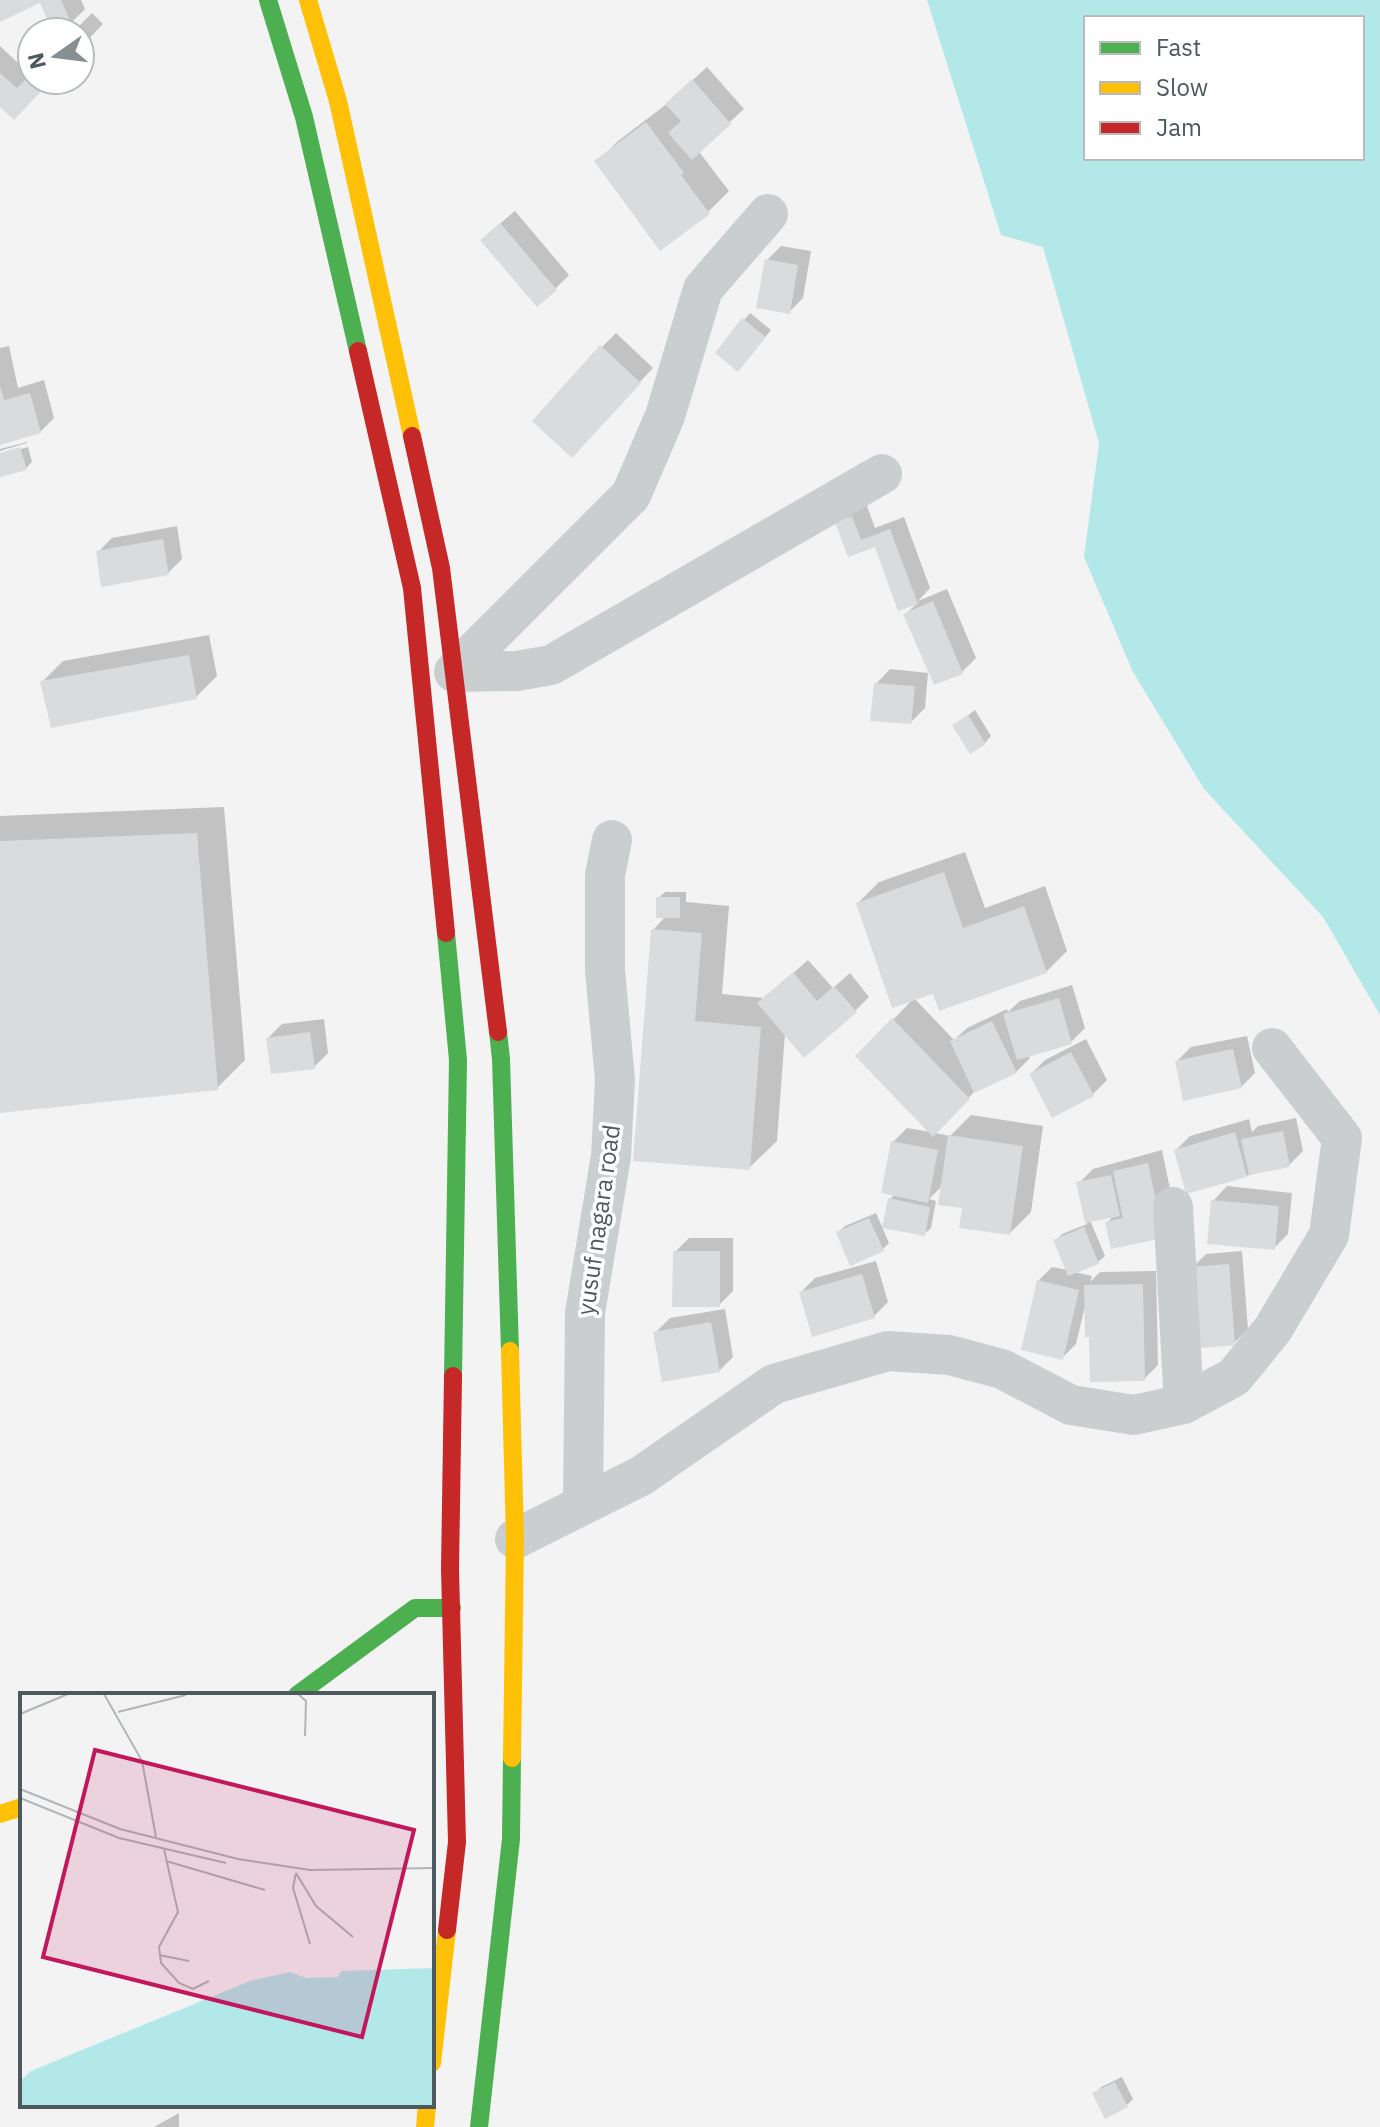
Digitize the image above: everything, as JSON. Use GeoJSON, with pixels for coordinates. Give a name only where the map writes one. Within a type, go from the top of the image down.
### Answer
{"type":"FeatureCollection","features":[{"type":"Feature","properties":{"kind":"main road"},"geometry":{"type":"LineString","coordinates":[[268,0],[304,117],[412,588],[458,1060],[450,1569],[457,1842],[434,2045]]}},
{"type":"Feature","properties":{"kind":"main road"},"geometry":{"type":"LineString","coordinates":[[308,0],[338,101],[441,568],[501,1059],[515,1539],[511,1839],[479,2127]]}},
{"type":"Feature","properties":{"kind":"main road"},"geometry":{"type":"LineString","coordinates":[[300,1693],[415,1608],[452,1608]]}},
{"type":"Feature","properties":{"kind":"main road"},"geometry":{"type":"LineString","coordinates":[[0,1814],[20,1808]]}},
{"type":"Feature","properties":{"kind":"main road"},"geometry":{"type":"LineString","coordinates":[[425,2127],[427,2107]]}},
{"type":"Feature","properties":{"kind":"street"},"geometry":{"type":"LineString","coordinates":[[454,672],[631,495],[665,416],[703,289],[768,214]]}},
{"type":"Feature","properties":{"kind":"street"},"geometry":{"type":"LineString","coordinates":[[454,672],[517,671],[551,665],[882,474]]}},
{"type":"Feature","properties":{"kind":"street","name":"yusuf nagara road"},"geometry":{"type":"LineString","coordinates":[[583,1505],[585,1313],[611,1156],[615,1080],[605,970],[605,875],[612,840]]}},
{"type":"Feature","properties":{"kind":"street"},"geometry":{"type":"LineString","coordinates":[[515,1539],[641,1476],[774,1384],[888,1351],[949,1355],[1002,1369],[1071,1405],[1134,1415],[1184,1404],[1234,1377],[1273,1329],[1329,1235],[1342,1138],[1272,1048]]}},
{"type":"Feature","properties":{"kind":"street"},"geometry":{"type":"LineString","coordinates":[[1173,1207],[1184,1404]]}},
{"type":"Feature","properties":{"kind":"water"},"geometry":{"type":"Polygon","coordinates":[[[927,0],[1380,0],[1380,1015],[1323,917],[1204,789],[1133,672],[1084,557],[1099,443],[1043,247],[1001,235],[927,0]]]}},
{"type":"Feature","properties":{"kind":"building"},"geometry":{"type":"Polygon","coordinates":[[[0,0],[61,0],[68,16],[46,16],[40,3],[0,22],[0,0]]]}},
{"type":"Feature","properties":{"kind":"building"},"geometry":{"type":"Polygon","coordinates":[[[0,73],[16,87],[16,96],[37,96],[14,120],[0,107],[0,73]]]}},
{"type":"Feature","properties":{"kind":"building"},"geometry":{"type":"Polygon","coordinates":[[[692,79],[731,124],[692,160],[668,133],[681,121],[665,104],[692,79]]]}},
{"type":"Feature","properties":{"kind":"building"},"geometry":{"type":"Polygon","coordinates":[[[646,122],[710,214],[660,251],[594,161],[646,122]]]}},
{"type":"Feature","properties":{"kind":"building"},"geometry":{"type":"Polygon","coordinates":[[[500,223],[557,290],[537,307],[480,240],[500,223]]]}},
{"type":"Feature","properties":{"kind":"building"},"geometry":{"type":"Polygon","coordinates":[[[765,259],[798,265],[790,314],[756,308],[765,259]]]}},
{"type":"Feature","properties":{"kind":"building"},"geometry":{"type":"Polygon","coordinates":[[[742,318],[766,337],[738,372],[715,353],[742,318]]]}},
{"type":"Feature","properties":{"kind":"building"},"geometry":{"type":"Polygon","coordinates":[[[600,345],[641,383],[572,458],[532,421],[600,345]]]}},
{"type":"Feature","properties":{"kind":"building"},"geometry":{"type":"Polygon","coordinates":[[[0,386],[4,400],[30,393],[41,433],[0,445],[0,386]]]}},
{"type":"Feature","properties":{"kind":"building"},"geometry":{"type":"Polygon","coordinates":[[[20,447],[27,470],[0,477],[0,453],[20,447]]]}},
{"type":"Feature","properties":{"kind":"building"},"geometry":{"type":"Polygon","coordinates":[[[852,516],[861,540],[890,529],[918,604],[898,611],[875,547],[848,557],[835,522],[852,516]]]}},
{"type":"Feature","properties":{"kind":"building"},"geometry":{"type":"Polygon","coordinates":[[[163,539],[169,575],[101,587],[96,551],[163,539]]]}},
{"type":"Feature","properties":{"kind":"building"},"geometry":{"type":"Polygon","coordinates":[[[933,601],[963,674],[934,685],[903,614],[933,601]]]}},
{"type":"Feature","properties":{"kind":"building"},"geometry":{"type":"Polygon","coordinates":[[[189,655],[197,699],[51,728],[40,681],[189,655]]]}},
{"type":"Feature","properties":{"kind":"building"},"geometry":{"type":"Polygon","coordinates":[[[874,683],[915,686],[911,724],[870,721],[874,683]]]}},
{"type":"Feature","properties":{"kind":"building"},"geometry":{"type":"Polygon","coordinates":[[[968,715],[986,744],[970,754],[952,725],[968,715]]]}},
{"type":"Feature","properties":{"kind":"building"},"geometry":{"type":"Polygon","coordinates":[[[197,833],[218,1090],[0,1113],[0,841],[197,833]]]}},
{"type":"Feature","properties":{"kind":"building"},"geometry":{"type":"Polygon","coordinates":[[[944,872],[963,928],[1024,906],[1047,973],[939,1011],[933,994],[892,1008],[856,903],[944,872]]]}},
{"type":"Feature","properties":{"kind":"building"},"geometry":{"type":"Polygon","coordinates":[[[656,897],[680,897],[680,918],[656,918],[656,897]]]}},
{"type":"Feature","properties":{"kind":"building"},"geometry":{"type":"Polygon","coordinates":[[[651,929],[702,933],[695,1021],[761,1027],[750,1170],[633,1161],[651,929]]]}},
{"type":"Feature","properties":{"kind":"building"},"geometry":{"type":"Polygon","coordinates":[[[793,972],[817,1001],[834,986],[857,1012],[804,1058],[757,1003],[793,972]]]}},
{"type":"Feature","properties":{"kind":"building"},"geometry":{"type":"Polygon","coordinates":[[[1059,998],[1072,1044],[1017,1060],[1003,1014],[1059,998]]]}},
{"type":"Feature","properties":{"kind":"building"},"geometry":{"type":"Polygon","coordinates":[[[892,1018],[970,1099],[933,1137],[855,1056],[892,1018]]]}},
{"type":"Feature","properties":{"kind":"building"},"geometry":{"type":"Polygon","coordinates":[[[992,1021],[1017,1073],[974,1093],[950,1041],[992,1021]]]}},
{"type":"Feature","properties":{"kind":"building"},"geometry":{"type":"Polygon","coordinates":[[[310,1032],[315,1069],[271,1074],[266,1038],[310,1032]]]}},
{"type":"Feature","properties":{"kind":"building"},"geometry":{"type":"Polygon","coordinates":[[[1233,1049],[1242,1088],[1183,1101],[1175,1061],[1233,1049]]]}},
{"type":"Feature","properties":{"kind":"building"},"geometry":{"type":"Polygon","coordinates":[[[1071,1052],[1094,1096],[1052,1118],[1029,1074],[1071,1052]]]}},
{"type":"Feature","properties":{"kind":"building"},"geometry":{"type":"Polygon","coordinates":[[[1283,1131],[1290,1167],[1249,1175],[1241,1139],[1283,1131]]]}},
{"type":"Feature","properties":{"kind":"building"},"geometry":{"type":"Polygon","coordinates":[[[1235,1132],[1247,1177],[1186,1194],[1174,1150],[1235,1132]]]}},
{"type":"Feature","properties":{"kind":"building"},"geometry":{"type":"Polygon","coordinates":[[[948,1135],[1023,1146],[1010,1235],[959,1228],[962,1208],[938,1205],[948,1135]]]}},
{"type":"Feature","properties":{"kind":"building"},"geometry":{"type":"Polygon","coordinates":[[[891,1141],[938,1150],[928,1203],[881,1193],[891,1141]]]}},
{"type":"Feature","properties":{"kind":"building"},"geometry":{"type":"Polygon","coordinates":[[[1148,1163],[1164,1238],[1111,1249],[1105,1222],[1123,1218],[1113,1171],[1148,1163]]]}},
{"type":"Feature","properties":{"kind":"building"},"geometry":{"type":"Polygon","coordinates":[[[1111,1175],[1120,1216],[1085,1223],[1076,1182],[1111,1175]]]}},
{"type":"Feature","properties":{"kind":"building"},"geometry":{"type":"Polygon","coordinates":[[[888,1198],[930,1207],[925,1236],[882,1228],[888,1198]]]}},
{"type":"Feature","properties":{"kind":"building"},"geometry":{"type":"Polygon","coordinates":[[[1211,1200],[1279,1206],[1275,1250],[1207,1244],[1211,1200]]]}},
{"type":"Feature","properties":{"kind":"building"},"geometry":{"type":"Polygon","coordinates":[[[869,1218],[884,1251],[850,1266],[836,1232],[869,1218]]]}},
{"type":"Feature","properties":{"kind":"building"},"geometry":{"type":"Polygon","coordinates":[[[1084,1227],[1099,1264],[1068,1276],[1053,1240],[1084,1227]]]}},
{"type":"Feature","properties":{"kind":"building"},"geometry":{"type":"Polygon","coordinates":[[[673,1251],[720,1251],[720,1307],[672,1307],[673,1251]]]}},
{"type":"Feature","properties":{"kind":"building"},"geometry":{"type":"Polygon","coordinates":[[[1229,1264],[1235,1345],[1193,1349],[1190,1267],[1229,1264]]]}},
{"type":"Feature","properties":{"kind":"building"},"geometry":{"type":"Polygon","coordinates":[[[862,1274],[875,1318],[812,1337],[799,1292],[862,1274]]]}},
{"type":"Feature","properties":{"kind":"building"},"geometry":{"type":"Polygon","coordinates":[[[1037,1280],[1079,1290],[1063,1360],[1021,1350],[1037,1280]]]}},
{"type":"Feature","properties":{"kind":"building"},"geometry":{"type":"Polygon","coordinates":[[[1143,1284],[1145,1381],[1090,1382],[1084,1285],[1143,1284]]]}},
{"type":"Feature","properties":{"kind":"building"},"geometry":{"type":"Polygon","coordinates":[[[711,1322],[720,1372],[662,1382],[653,1332],[711,1322]]]}},
{"type":"Feature","properties":{"kind":"building"},"geometry":{"type":"Polygon","coordinates":[[[1115,2082],[1128,2107],[1105,2119],[1092,2093],[1115,2082]]]}},
{"type":"Feature","properties":{"kind":"traffic: fast"},"geometry":{"type":"LineString","coordinates":[[268,0],[304,117],[358,351]]}},
{"type":"Feature","properties":{"kind":"traffic: fast"},"geometry":{"type":"LineString","coordinates":[[446,933],[458,1060],[453,1376]]}},
{"type":"Feature","properties":{"kind":"traffic: fast"},"geometry":{"type":"LineString","coordinates":[[498,1032],[510,1351]]}},
{"type":"Feature","properties":{"kind":"traffic: fast"},"geometry":{"type":"LineString","coordinates":[[300,1693],[415,1608],[452,1608]]}},
{"type":"Feature","properties":{"kind":"traffic: fast"},"geometry":{"type":"LineString","coordinates":[[479,2127],[511,1839],[512,1758]]}},
{"type":"Feature","properties":{"kind":"traffic: slow"},"geometry":{"type":"LineString","coordinates":[[308,0],[338,101],[412,436]]}},
{"type":"Feature","properties":{"kind":"traffic: slow"},"geometry":{"type":"LineString","coordinates":[[510,1351],[515,1539],[512,1758]]}},
{"type":"Feature","properties":{"kind":"traffic: slow"},"geometry":{"type":"LineString","coordinates":[[0,1814],[20,1808]]}},
{"type":"Feature","properties":{"kind":"traffic: slow"},"geometry":{"type":"LineString","coordinates":[[434,2045],[447,1930]]}},
{"type":"Feature","properties":{"kind":"traffic: slow"},"geometry":{"type":"LineString","coordinates":[[425,2127],[427,2107]]}},
{"type":"Feature","properties":{"kind":"traffic: jam"},"geometry":{"type":"LineString","coordinates":[[358,351],[412,588],[446,933]]}},
{"type":"Feature","properties":{"kind":"traffic: jam"},"geometry":{"type":"LineString","coordinates":[[412,436],[441,568],[498,1032]]}},
{"type":"Feature","properties":{"kind":"traffic: jam"},"geometry":{"type":"LineString","coordinates":[[447,1930],[457,1842],[450,1569],[453,1376]]}}]}
